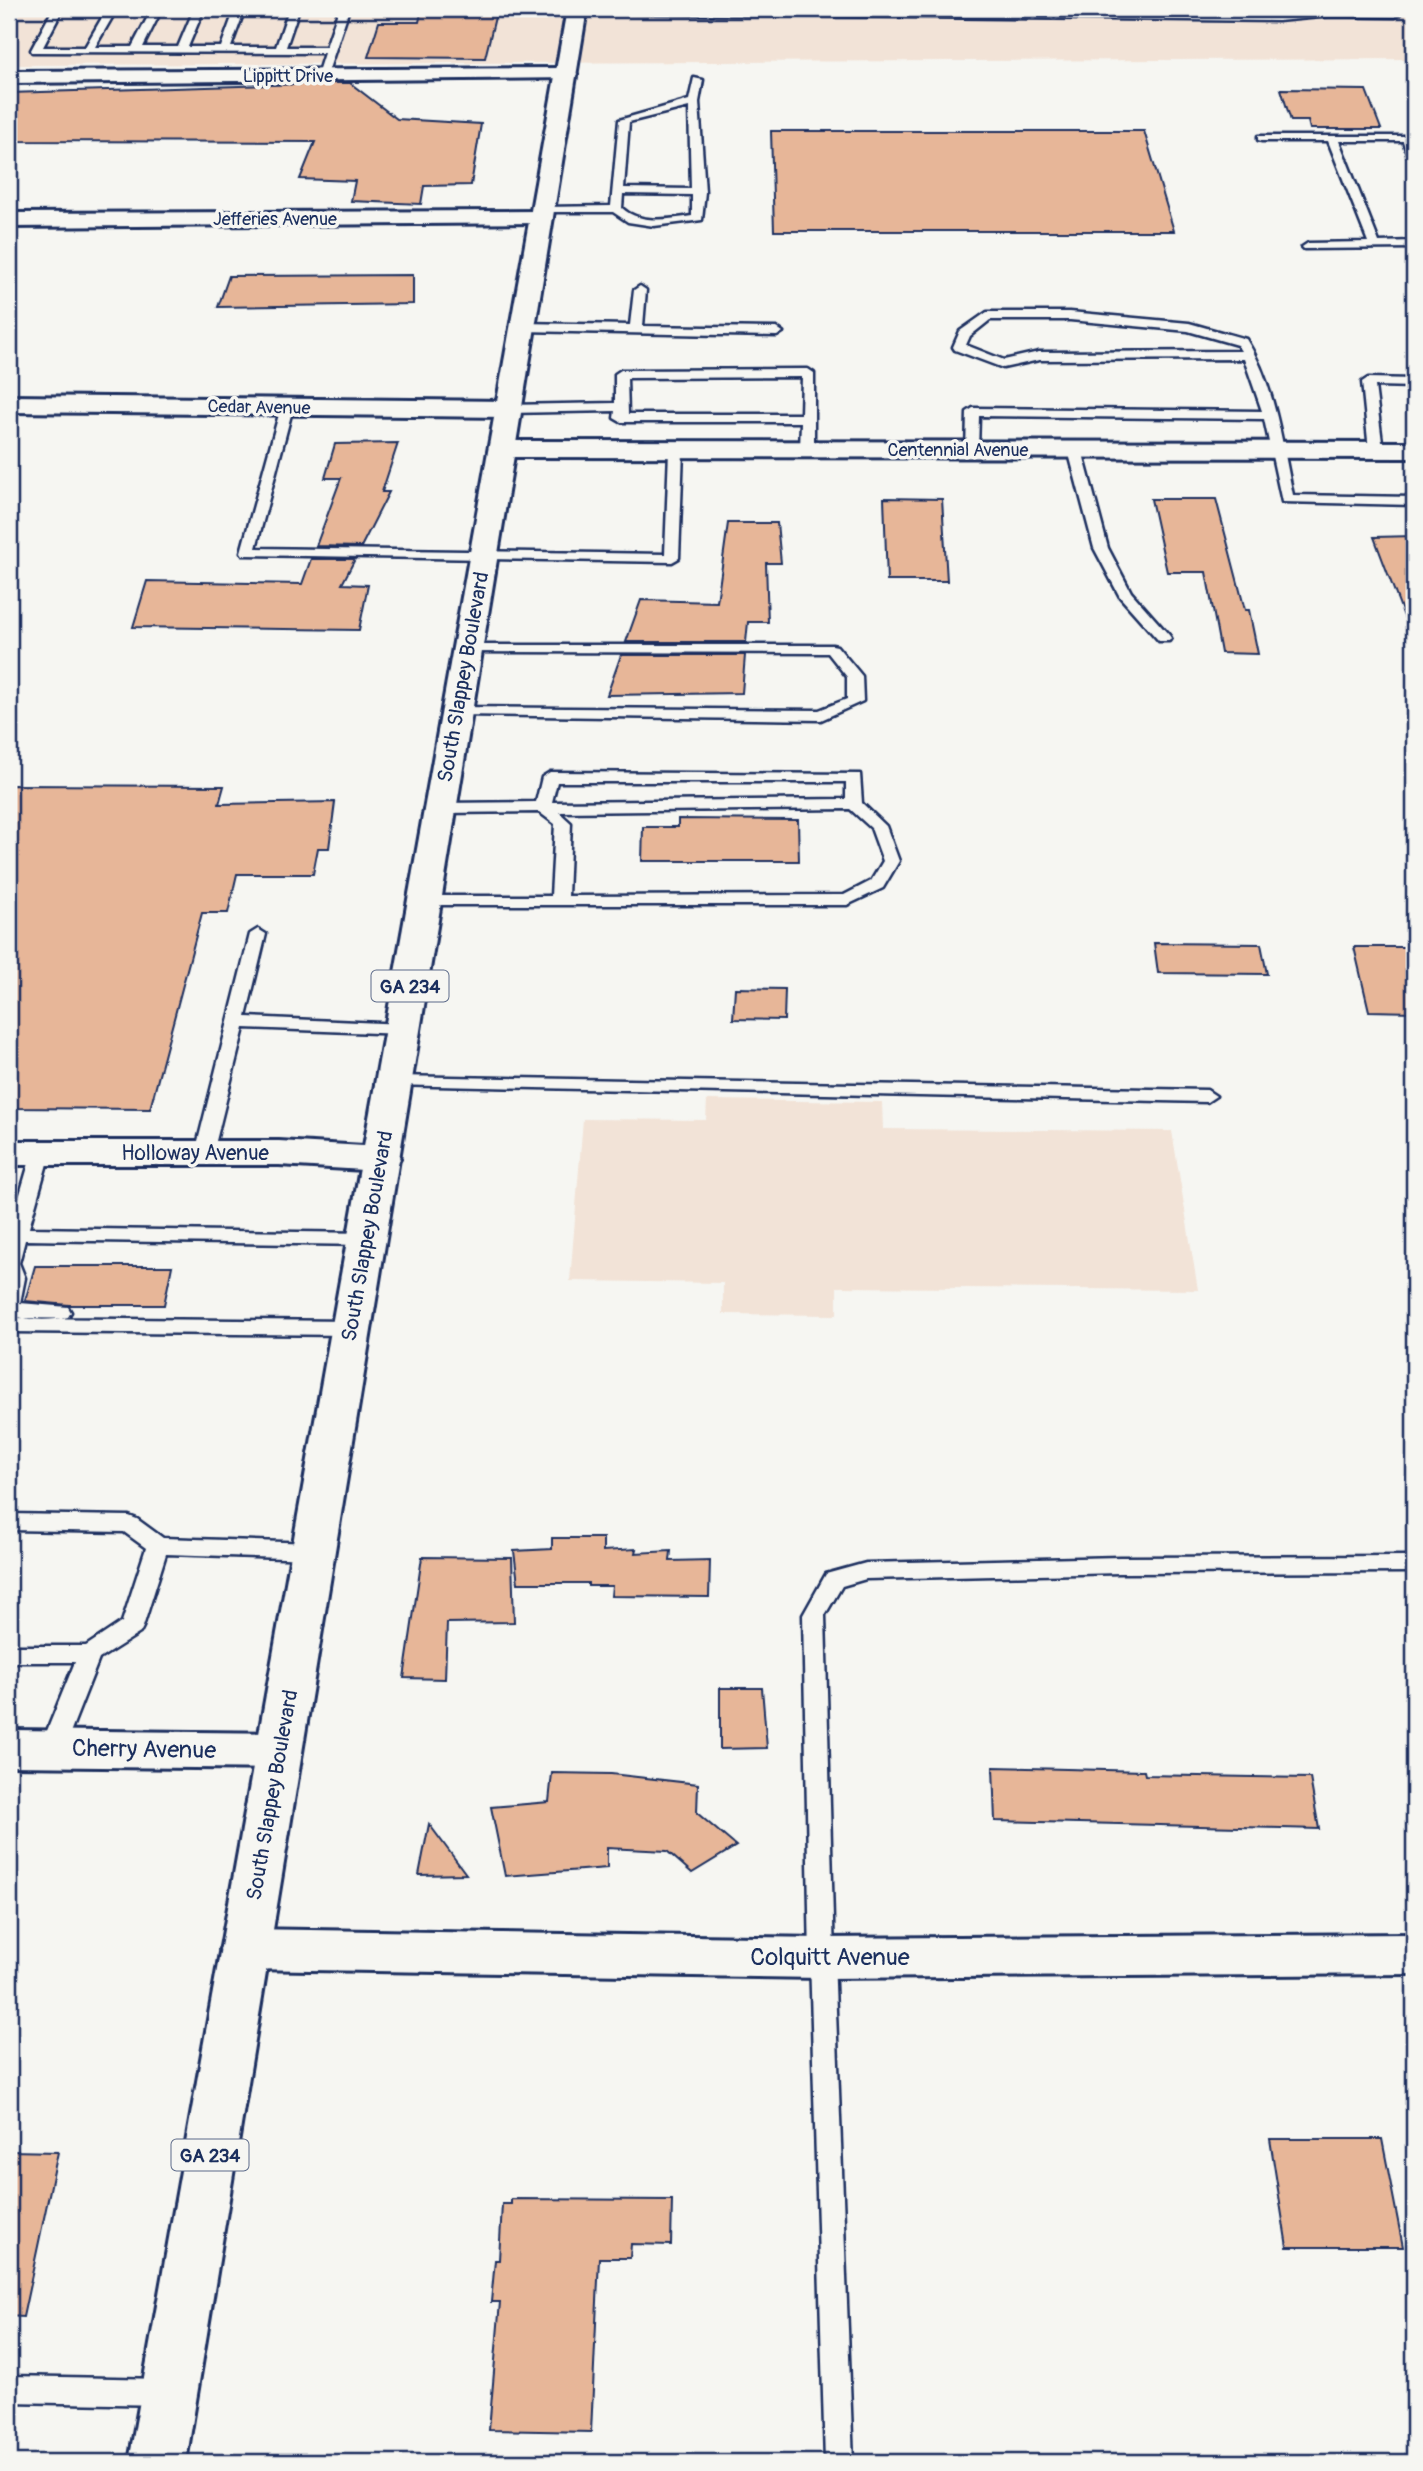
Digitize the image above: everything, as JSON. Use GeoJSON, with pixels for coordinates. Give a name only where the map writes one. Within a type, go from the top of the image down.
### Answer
{"type":"FeatureCollection","features":[{"type":"Feature","properties":{"kind":"street","name":"South Slappey Boulevard"},"geometry":{"type":"LineString","coordinates":[[156,2462],[577,10]]}},
{"type":"Feature","properties":{"kind":"street","name":"Lippitt Drive"},"geometry":{"type":"LineString","coordinates":[[9,77],[92,61],[322,75],[567,74]]}},
{"type":"Feature","properties":{"kind":"street","name":"Jefferies Avenue"},"geometry":{"type":"LineString","coordinates":[[9,220],[542,214]]}},
{"type":"Feature","properties":{"kind":"street","name":"Cedar Avenue"},"geometry":{"type":"LineString","coordinates":[[9,404],[508,409]]}},
{"type":"Feature","properties":{"kind":"street","name":"Centennial Avenue"},"geometry":{"type":"LineString","coordinates":[[502,449],[1414,450]]}},
{"type":"Feature","properties":{"kind":"street","name":"Holloway Avenue"},"geometry":{"type":"LineString","coordinates":[[25,1153],[279,1153],[381,1159]]}},
{"type":"Feature","properties":{"kind":"street","name":"Cherry Avenue"},"geometry":{"type":"LineString","coordinates":[[30,1748],[279,1751]]}},
{"type":"Feature","properties":{"kind":"street","name":"Colquitt Avenue"},"geometry":{"type":"LineString","coordinates":[[245,1949],[293,1952],[822,1958],[1414,1954]]}},
{"type":"Feature","properties":{"kind":"lane"},"geometry":{"type":"LineString","coordinates":[[58,9],[36,50],[92,61],[136,50],[331,50]]}},
{"type":"Feature","properties":{"kind":"lane"},"geometry":{"type":"LineString","coordinates":[[92,61],[112,9]]}},
{"type":"Feature","properties":{"kind":"lane"},"geometry":{"type":"LineString","coordinates":[[136,50],[157,9]]}},
{"type":"Feature","properties":{"kind":"lane"},"geometry":{"type":"LineString","coordinates":[[182,50],[199,9]]}},
{"type":"Feature","properties":{"kind":"lane"},"geometry":{"type":"LineString","coordinates":[[225,50],[240,9]]}},
{"type":"Feature","properties":{"kind":"lane"},"geometry":{"type":"LineString","coordinates":[[280,50],[294,9]]}},
{"type":"Feature","properties":{"kind":"lane"},"geometry":{"type":"LineString","coordinates":[[322,75],[344,9]]}},
{"type":"Feature","properties":{"kind":"lane"},"geometry":{"type":"LineString","coordinates":[[577,10],[1278,18],[1331,13],[1395,14],[1393,9]]}},
{"type":"Feature","properties":{"kind":"lane"},"geometry":{"type":"LineString","coordinates":[[695,102],[624,120],[616,209],[622,216],[642,221],[698,218],[695,102],[698,80]]}},
{"type":"Feature","properties":{"kind":"lane"},"geometry":{"type":"LineString","coordinates":[[1262,138],[1407,138],[1414,156]]}},
{"type":"Feature","properties":{"kind":"lane"},"geometry":{"type":"LineString","coordinates":[[1332,138],[1375,246]]}},
{"type":"Feature","properties":{"kind":"lane"},"geometry":{"type":"LineString","coordinates":[[618,191],[699,192]]}},
{"type":"Feature","properties":{"kind":"lane"},"geometry":{"type":"LineString","coordinates":[[542,214],[616,209]]}},
{"type":"Feature","properties":{"kind":"lane"},"geometry":{"type":"LineString","coordinates":[[1308,247],[1414,245]]}},
{"type":"Feature","properties":{"kind":"lane"},"geometry":{"type":"LineString","coordinates":[[636,329],[640,289]]}},
{"type":"Feature","properties":{"kind":"lane"},"geometry":{"type":"LineString","coordinates":[[1249,355],[1040,356],[1003,364],[959,347],[964,334],[987,316],[1070,316],[1189,327],[1242,342],[1249,355],[1269,415],[1287,499],[1414,501]]}},
{"type":"Feature","properties":{"kind":"lane"},"geometry":{"type":"LineString","coordinates":[[522,327],[777,332]]}},
{"type":"Feature","properties":{"kind":"lane"},"geometry":{"type":"LineString","coordinates":[[807,450],[808,418],[808,373],[621,374],[621,418],[808,418]]}},
{"type":"Feature","properties":{"kind":"lane"},"geometry":{"type":"LineString","coordinates":[[1376,450],[1368,382],[1414,383]]}},
{"type":"Feature","properties":{"kind":"lane"},"geometry":{"type":"LineString","coordinates":[[286,407],[248,552],[672,558],[676,451]]}},
{"type":"Feature","properties":{"kind":"lane"},"geometry":{"type":"LineString","coordinates":[[508,409],[621,407]]}},
{"type":"Feature","properties":{"kind":"lane"},"geometry":{"type":"LineString","coordinates":[[971,450],[972,412],[1269,415]]}},
{"type":"Feature","properties":{"kind":"lane"},"geometry":{"type":"LineString","coordinates":[[1075,450],[1101,548],[1125,594],[1164,638]]}},
{"type":"Feature","properties":{"kind":"lane"},"geometry":{"type":"LineString","coordinates":[[457,710],[821,715],[855,701],[855,676],[832,649],[468,649]]}},
{"type":"Feature","properties":{"kind":"lane"},"geometry":{"type":"LineString","coordinates":[[424,901],[847,900],[877,884],[891,861],[878,826],[855,804],[854,777],[550,777],[543,807]]}},
{"type":"Feature","properties":{"kind":"lane"},"geometry":{"type":"LineString","coordinates":[[440,808],[855,804]]}},
{"type":"Feature","properties":{"kind":"lane"},"geometry":{"type":"LineString","coordinates":[[543,807],[563,823],[559,901]]}},
{"type":"Feature","properties":{"kind":"lane"},"geometry":{"type":"LineString","coordinates":[[204,1153],[258,934]]}},
{"type":"Feature","properties":{"kind":"lane"},"geometry":{"type":"LineString","coordinates":[[236,1022],[403,1029]]}},
{"type":"Feature","properties":{"kind":"lane"},"geometry":{"type":"LineString","coordinates":[[394,1082],[1208,1096]]}},
{"type":"Feature","properties":{"kind":"lane"},"geometry":{"type":"LineString","coordinates":[[25,1153],[17,1234],[9,1264],[15,1279],[10,1306],[18,1311],[171,1315],[204,1327]]}},
{"type":"Feature","properties":{"kind":"lane"},"geometry":{"type":"LineString","coordinates":[[17,1234],[367,1239]]}},
{"type":"Feature","properties":{"kind":"lane"},"geometry":{"type":"LineString","coordinates":[[9,1325],[352,1328]]}},
{"type":"Feature","properties":{"kind":"lane"},"geometry":{"type":"LineString","coordinates":[[9,1522],[129,1524],[158,1546],[313,1551]]}},
{"type":"Feature","properties":{"kind":"lane"},"geometry":{"type":"LineString","coordinates":[[30,1748],[90,1654],[132,1626],[158,1546]]}},
{"type":"Feature","properties":{"kind":"lane"},"geometry":{"type":"LineString","coordinates":[[839,2462],[822,1958],[814,1615],[834,1580],[866,1571],[1120,1565],[1414,1564]]}},
{"type":"Feature","properties":{"kind":"lane"},"geometry":{"type":"LineString","coordinates":[[9,1654],[90,1654]]}},
{"type":"Feature","properties":{"kind":"lane"},"geometry":{"type":"LineString","coordinates":[[9,2389],[169,2392]]}},
{"type":"Feature","properties":{"kind":"shaded area"},"geometry":{"type":"Polygon","coordinates":[[[9,9],[1414,9],[1414,59],[9,65],[9,9]]]}},
{"type":"Feature","properties":{"kind":"shaded area"},"geometry":{"type":"Polygon","coordinates":[[[707,1100],[882,1102],[883,1129],[1172,1131],[1198,1290],[837,1287],[837,1315],[723,1314],[723,1283],[570,1281],[583,1119],[706,1120],[707,1100]]]}},
{"type":"Feature","properties":{"kind":"building"},"geometry":{"type":"Polygon","coordinates":[[[422,9],[497,9],[485,58],[368,57],[379,22],[419,22],[422,9]]]}},
{"type":"Feature","properties":{"kind":"building"},"geometry":{"type":"Polygon","coordinates":[[[350,83],[397,119],[481,124],[471,185],[424,186],[421,204],[351,201],[355,181],[300,179],[315,142],[9,141],[9,93],[350,83]]]}},
{"type":"Feature","properties":{"kind":"building"},"geometry":{"type":"Polygon","coordinates":[[[1281,89],[1366,90],[1381,129],[1310,129],[1308,121],[1291,121],[1281,89]]]}},
{"type":"Feature","properties":{"kind":"building"},"geometry":{"type":"Polygon","coordinates":[[[771,131],[1144,131],[1174,231],[774,231],[771,131]]]}},
{"type":"Feature","properties":{"kind":"building"},"geometry":{"type":"Polygon","coordinates":[[[413,275],[413,304],[218,307],[229,276],[413,275]]]}},
{"type":"Feature","properties":{"kind":"building"},"geometry":{"type":"Polygon","coordinates":[[[398,443],[382,492],[389,492],[361,547],[316,546],[341,478],[325,478],[335,444],[398,443]]]}},
{"type":"Feature","properties":{"kind":"building"},"geometry":{"type":"Polygon","coordinates":[[[884,498],[942,499],[947,581],[887,581],[884,498]]]}},
{"type":"Feature","properties":{"kind":"building"},"geometry":{"type":"Polygon","coordinates":[[[1151,499],[1216,499],[1245,610],[1249,610],[1258,654],[1221,653],[1206,572],[1167,572],[1151,499]]]}},
{"type":"Feature","properties":{"kind":"building"},"geometry":{"type":"Polygon","coordinates":[[[728,523],[777,523],[781,563],[766,563],[768,622],[748,622],[746,642],[626,642],[641,600],[717,602],[728,523]]]}},
{"type":"Feature","properties":{"kind":"building"},"geometry":{"type":"Polygon","coordinates":[[[1414,536],[1414,635],[1411,635],[1374,537],[1414,536]]]}},
{"type":"Feature","properties":{"kind":"building"},"geometry":{"type":"Polygon","coordinates":[[[311,559],[355,559],[342,584],[368,585],[359,630],[133,627],[147,581],[302,584],[311,559]]]}},
{"type":"Feature","properties":{"kind":"building"},"geometry":{"type":"Polygon","coordinates":[[[621,655],[745,655],[742,693],[607,695],[621,655]]]}},
{"type":"Feature","properties":{"kind":"building"},"geometry":{"type":"Polygon","coordinates":[[[9,785],[224,786],[219,804],[335,802],[329,848],[318,848],[313,874],[237,874],[228,913],[202,913],[150,1109],[9,1108],[9,785]]]}},
{"type":"Feature","properties":{"kind":"building"},"geometry":{"type":"Polygon","coordinates":[[[678,819],[798,820],[799,861],[642,861],[643,827],[678,827],[678,819]]]}},
{"type":"Feature","properties":{"kind":"building"},"geometry":{"type":"Polygon","coordinates":[[[1154,943],[1261,944],[1267,974],[1158,973],[1154,943]]]}},
{"type":"Feature","properties":{"kind":"building"},"geometry":{"type":"Polygon","coordinates":[[[1354,947],[1414,947],[1414,1012],[1369,1011],[1354,947]]]}},
{"type":"Feature","properties":{"kind":"building"},"geometry":{"type":"Polygon","coordinates":[[[735,988],[785,989],[784,1020],[733,1019],[735,988]]]}},
{"type":"Feature","properties":{"kind":"building"},"geometry":{"type":"Polygon","coordinates":[[[35,1266],[172,1266],[164,1305],[69,1305],[25,1301],[35,1266]]]}},
{"type":"Feature","properties":{"kind":"building"},"geometry":{"type":"Polygon","coordinates":[[[552,1538],[603,1538],[603,1551],[671,1551],[670,1561],[710,1560],[709,1597],[611,1596],[612,1586],[588,1586],[588,1583],[518,1583],[514,1551],[552,1549],[552,1538]]]}},
{"type":"Feature","properties":{"kind":"building"},"geometry":{"type":"Polygon","coordinates":[[[422,1557],[512,1558],[514,1622],[447,1623],[445,1679],[404,1678],[422,1557]]]}},
{"type":"Feature","properties":{"kind":"building"},"geometry":{"type":"Polygon","coordinates":[[[720,1688],[762,1688],[767,1748],[720,1749],[720,1688]]]}},
{"type":"Feature","properties":{"kind":"building"},"geometry":{"type":"Polygon","coordinates":[[[993,1767],[1144,1771],[1145,1775],[1310,1778],[1319,1829],[995,1821],[993,1767]]]}},
{"type":"Feature","properties":{"kind":"building"},"geometry":{"type":"Polygon","coordinates":[[[552,1773],[611,1774],[698,1784],[697,1813],[736,1846],[692,1873],[667,1851],[607,1848],[607,1868],[505,1876],[491,1807],[549,1802],[552,1773]]]}},
{"type":"Feature","properties":{"kind":"building"},"geometry":{"type":"Polygon","coordinates":[[[429,1824],[466,1874],[419,1875],[429,1824]]]}},
{"type":"Feature","properties":{"kind":"building"},"geometry":{"type":"Polygon","coordinates":[[[1270,2139],[1382,2139],[1403,2247],[1287,2247],[1270,2139]]]}},
{"type":"Feature","properties":{"kind":"building"},"geometry":{"type":"Polygon","coordinates":[[[9,2151],[58,2152],[23,2317],[9,2316],[9,2151]]]}},
{"type":"Feature","properties":{"kind":"building"},"geometry":{"type":"Polygon","coordinates":[[[511,2199],[672,2200],[671,2245],[631,2244],[630,2258],[599,2258],[591,2432],[489,2430],[500,2302],[491,2302],[495,2260],[499,2260],[502,2204],[511,2204],[511,2199]]]}}]}
